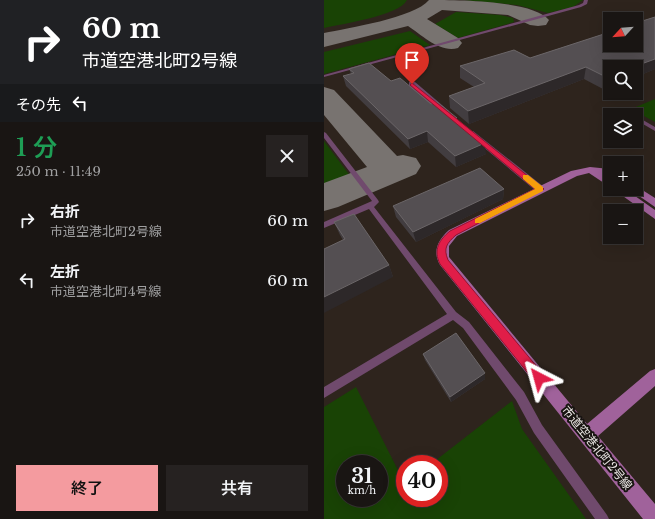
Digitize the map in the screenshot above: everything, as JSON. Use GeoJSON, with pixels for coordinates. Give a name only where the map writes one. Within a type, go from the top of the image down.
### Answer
{"type":"FeatureCollection","features":[{"type":"Feature","properties":{"kind":"street"},"geometry":{"type":"LineString","coordinates":[[412,84],[455,120]]}},
{"type":"Feature","properties":{"kind":"street"},"geometry":{"type":"LineString","coordinates":[[467,129],[540,189]]}},
{"type":"Feature","properties":{"kind":"street"},"geometry":{"type":"LineString","coordinates":[[590,170],[603,179]]}},
{"type":"Feature","properties":{"kind":"street","name":"市道空港北町2号線"},"geometry":{"type":"LineString","coordinates":[[603,171],[590,170],[574,173],[453,233],[446,239],[441,247],[441,254],[444,262],[654,519]]}},
{"type":"Feature","properties":{"kind":"street"},"geometry":{"type":"LineString","coordinates":[[643,195],[655,203]]}},
{"type":"Feature","properties":{"kind":"street"},"geometry":{"type":"LineString","coordinates":[[628,196],[655,215]]}},
{"type":"Feature","properties":{"kind":"street"},"geometry":{"type":"LineString","coordinates":[[587,436],[655,376]]}},
{"type":"Feature","properties":{"kind":"lane"},"geometry":{"type":"LineString","coordinates":[[324,76],[573,8],[585,4],[586,0]]}},
{"type":"Feature","properties":{"kind":"lane"},"geometry":{"type":"LineString","coordinates":[[643,122],[655,128]]}},
{"type":"Feature","properties":{"kind":"lane"},"geometry":{"type":"LineString","coordinates":[[324,134],[376,202],[370,206],[324,225]]}},
{"type":"Feature","properties":{"kind":"lane"},"geometry":{"type":"LineString","coordinates":[[370,206],[453,315],[466,325],[520,396],[538,429],[603,519]]}},
{"type":"Feature","properties":{"kind":"lane"},"geometry":{"type":"LineString","coordinates":[[324,393],[453,315]]}},
{"type":"Feature","properties":{"kind":"shaded area"},"geometry":{"type":"Polygon","coordinates":[[[324,0],[655,0],[655,519],[324,519],[324,0]]]}},
{"type":"Feature","properties":{"kind":"green space"},"geometry":{"type":"Polygon","coordinates":[[[324,0],[407,0],[402,6],[382,15],[324,28],[324,0]]]}},
{"type":"Feature","properties":{"kind":"green space"},"geometry":{"type":"Polygon","coordinates":[[[463,0],[583,0],[573,7],[548,13],[517,5],[463,0]]]}},
{"type":"Feature","properties":{"kind":"green space"},"geometry":{"type":"Polygon","coordinates":[[[456,12],[500,15],[513,18],[514,22],[458,38],[435,24],[456,12]]]}},
{"type":"Feature","properties":{"kind":"green space"},"geometry":{"type":"Polygon","coordinates":[[[410,31],[430,45],[324,74],[324,52],[410,31]]]}},
{"type":"Feature","properties":{"kind":"green space"},"geometry":{"type":"Polygon","coordinates":[[[655,99],[655,122],[643,116],[643,108],[633,108],[655,99]]]}},
{"type":"Feature","properties":{"kind":"green space"},"geometry":{"type":"Polygon","coordinates":[[[324,141],[351,177],[324,186],[324,141]]]}},
{"type":"Feature","properties":{"kind":"green space"},"geometry":{"type":"Polygon","coordinates":[[[356,387],[396,466],[396,507],[448,507],[448,455],[443,455],[512,401],[522,429],[586,519],[324,519],[324,407],[356,387]]]}},
{"type":"Feature","properties":{"kind":"building"},"geometry":{"type":"Polygon","coordinates":[[[655,17],[655,59],[643,63],[643,60],[603,60],[603,76],[586,67],[468,111],[449,96],[485,83],[460,66],[514,50],[530,58],[603,34],[603,52],[643,52],[643,21],[655,17]]]}},
{"type":"Feature","properties":{"kind":"building"},"geometry":{"type":"Polygon","coordinates":[[[369,63],[391,81],[400,78],[431,104],[437,102],[457,118],[454,119],[485,143],[455,156],[427,131],[408,139],[343,76],[354,73],[349,69],[369,63]]]}},
{"type":"Feature","properties":{"kind":"building"},"geometry":{"type":"Polygon","coordinates":[[[480,168],[504,189],[413,232],[393,206],[480,168]]]}},
{"type":"Feature","properties":{"kind":"building"},"geometry":{"type":"Polygon","coordinates":[[[354,214],[389,265],[324,297],[324,249],[345,239],[334,222],[354,214]]]}},
{"type":"Feature","properties":{"kind":"building"},"geometry":{"type":"Polygon","coordinates":[[[456,333],[485,373],[450,397],[423,354],[456,333]]]}},
{"type":"Feature","properties":{"kind":"taxiway"},"geometry":{"type":"LineString","coordinates":[[324,40],[388,26],[406,20],[422,14],[433,7],[439,0]]}},
{"type":"Feature","properties":{"kind":"taxiway"},"geometry":{"type":"LineString","coordinates":[[439,1],[446,5],[508,9],[520,12],[538,20]]}},
{"type":"Feature","properties":{"kind":"taxiway"},"geometry":{"type":"LineString","coordinates":[[411,19],[450,43]]}},
{"type":"Feature","properties":{"kind":"taxiway"},"geometry":{"type":"LineString","coordinates":[[324,96],[384,164],[385,167],[381,175]]}},
{"type":"Feature","properties":{"kind":"taxiway"},"geometry":{"type":"LineString","coordinates":[[381,175],[403,166]]}},
{"type":"Feature","properties":{"kind":"taxiway"},"geometry":{"type":"LineString","coordinates":[[324,198],[381,175]]}},
{"type":"Feature","properties":{"kind":"slow traffic"},"geometry":{"type":"LineString","coordinates":[[477,221],[540,189],[526,177]]}},
{"type":"Feature","properties":{"kind":"route"},"geometry":{"type":"LineString","coordinates":[[412,84],[540,189],[453,233],[446,239],[441,247],[441,254],[444,262],[539,378]]}}]}
